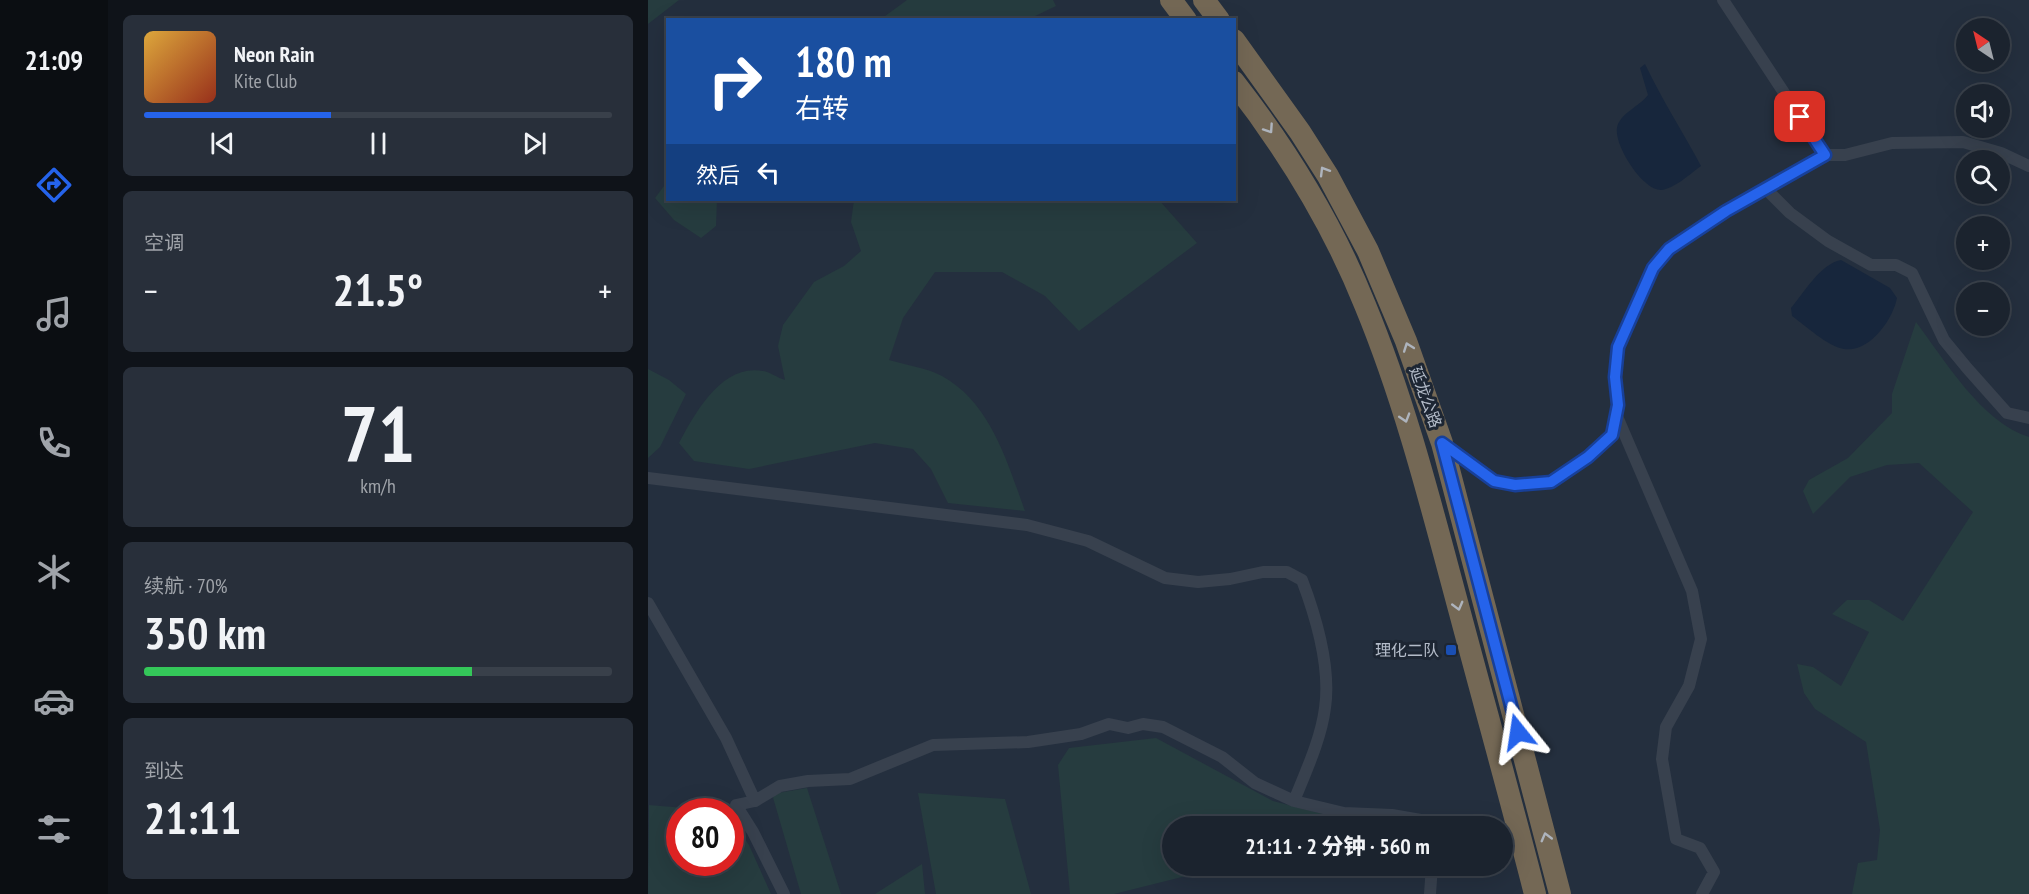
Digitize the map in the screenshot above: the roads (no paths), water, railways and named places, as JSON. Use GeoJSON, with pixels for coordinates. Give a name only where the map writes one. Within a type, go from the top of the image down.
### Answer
{"type":"FeatureCollection","features":[{"type":"Feature","properties":{"kind":"highway"},"geometry":{"type":"LineString","coordinates":[[1171,0],[1184,18]]}},
{"type":"Feature","properties":{"kind":"highway"},"geometry":{"type":"LineString","coordinates":[[1204,0],[1218,18]]}},
{"type":"Feature","properties":{"kind":"highway","name":"延龙公路"},"geometry":{"type":"LineString","coordinates":[[1236,43],[1300,132],[1328,176],[1368,251],[1406,341],[1442,443],[1560,894]]}},
{"type":"Feature","properties":{"kind":"highway","name":"延龙公路"},"geometry":{"type":"LineString","coordinates":[[1236,85],[1295,169],[1320,212],[1345,258],[1382,345],[1427,490],[1507,816]]}},
{"type":"Feature","properties":{"kind":"highway","name":"延龙公路"},"geometry":{"type":"LineString","coordinates":[[1513,837],[1535,894]]}},
{"type":"Feature","properties":{"kind":"street"},"geometry":{"type":"LineString","coordinates":[[1723,0],[1825,155]]}},
{"type":"Feature","properties":{"kind":"street"},"geometry":{"type":"LineString","coordinates":[[1442,443],[1494,481],[1515,485],[1551,482],[1588,457],[1612,435],[1618,405],[1615,377],[1618,347],[1653,268],[1669,249],[1825,155],[1845,155],[1892,143],[1922,140],[1964,142],[2001,153],[2029,166]]}},
{"type":"Feature","properties":{"kind":"street"},"geometry":{"type":"LineString","coordinates":[[1766,189],[1790,213],[1828,241],[1871,265],[1896,266],[1912,273],[1944,340],[2007,413],[2029,418]]}},
{"type":"Feature","properties":{"kind":"street"},"geometry":{"type":"LineString","coordinates":[[1616,414],[1692,591],[1701,639],[1689,686],[1666,727],[1662,759],[1676,839],[1700,848],[1714,872],[1702,894]]}},
{"type":"Feature","properties":{"kind":"street"},"geometry":{"type":"LineString","coordinates":[[648,478],[1027,525],[1088,541],[1165,579],[1198,582],[1230,579],[1263,572],[1287,572],[1302,580],[1316,616],[1324,662],[1326,707],[1314,750],[1294,801]]}},
{"type":"Feature","properties":{"kind":"street"},"geometry":{"type":"LineString","coordinates":[[648,603],[726,738],[755,801]]}},
{"type":"Feature","properties":{"kind":"street"},"geometry":{"type":"LineString","coordinates":[[784,894],[753,832],[736,806],[755,801],[780,786],[808,781],[850,779],[933,745],[1028,742],[1081,734],[1109,724],[1128,728],[1143,724],[1163,727],[1222,757],[1255,783],[1294,801],[1344,813],[1398,816]]}},
{"type":"Feature","properties":{"kind":"street"},"geometry":{"type":"LineString","coordinates":[[1430,894],[1431,876]]}},
{"type":"Feature","properties":{"kind":"water"},"geometry":{"type":"Polygon","coordinates":[[[1645,64],[1701,166],[1676,184],[1661,190],[1646,183],[1638,175],[1625,155],[1617,136],[1617,128],[1622,118],[1648,95],[1640,68],[1645,64]]]}},
{"type":"Feature","properties":{"kind":"water"},"geometry":{"type":"Polygon","coordinates":[[[1841,260],[1890,288],[1897,298],[1891,315],[1879,333],[1863,346],[1854,349],[1844,349],[1831,344],[1792,316],[1791,308],[1819,273],[1841,260]]]}},
{"type":"Feature","properties":{"kind":"place","name":"理化二队"},"geometry":{"type":"Point","coordinates":[1451,650]}}]}
